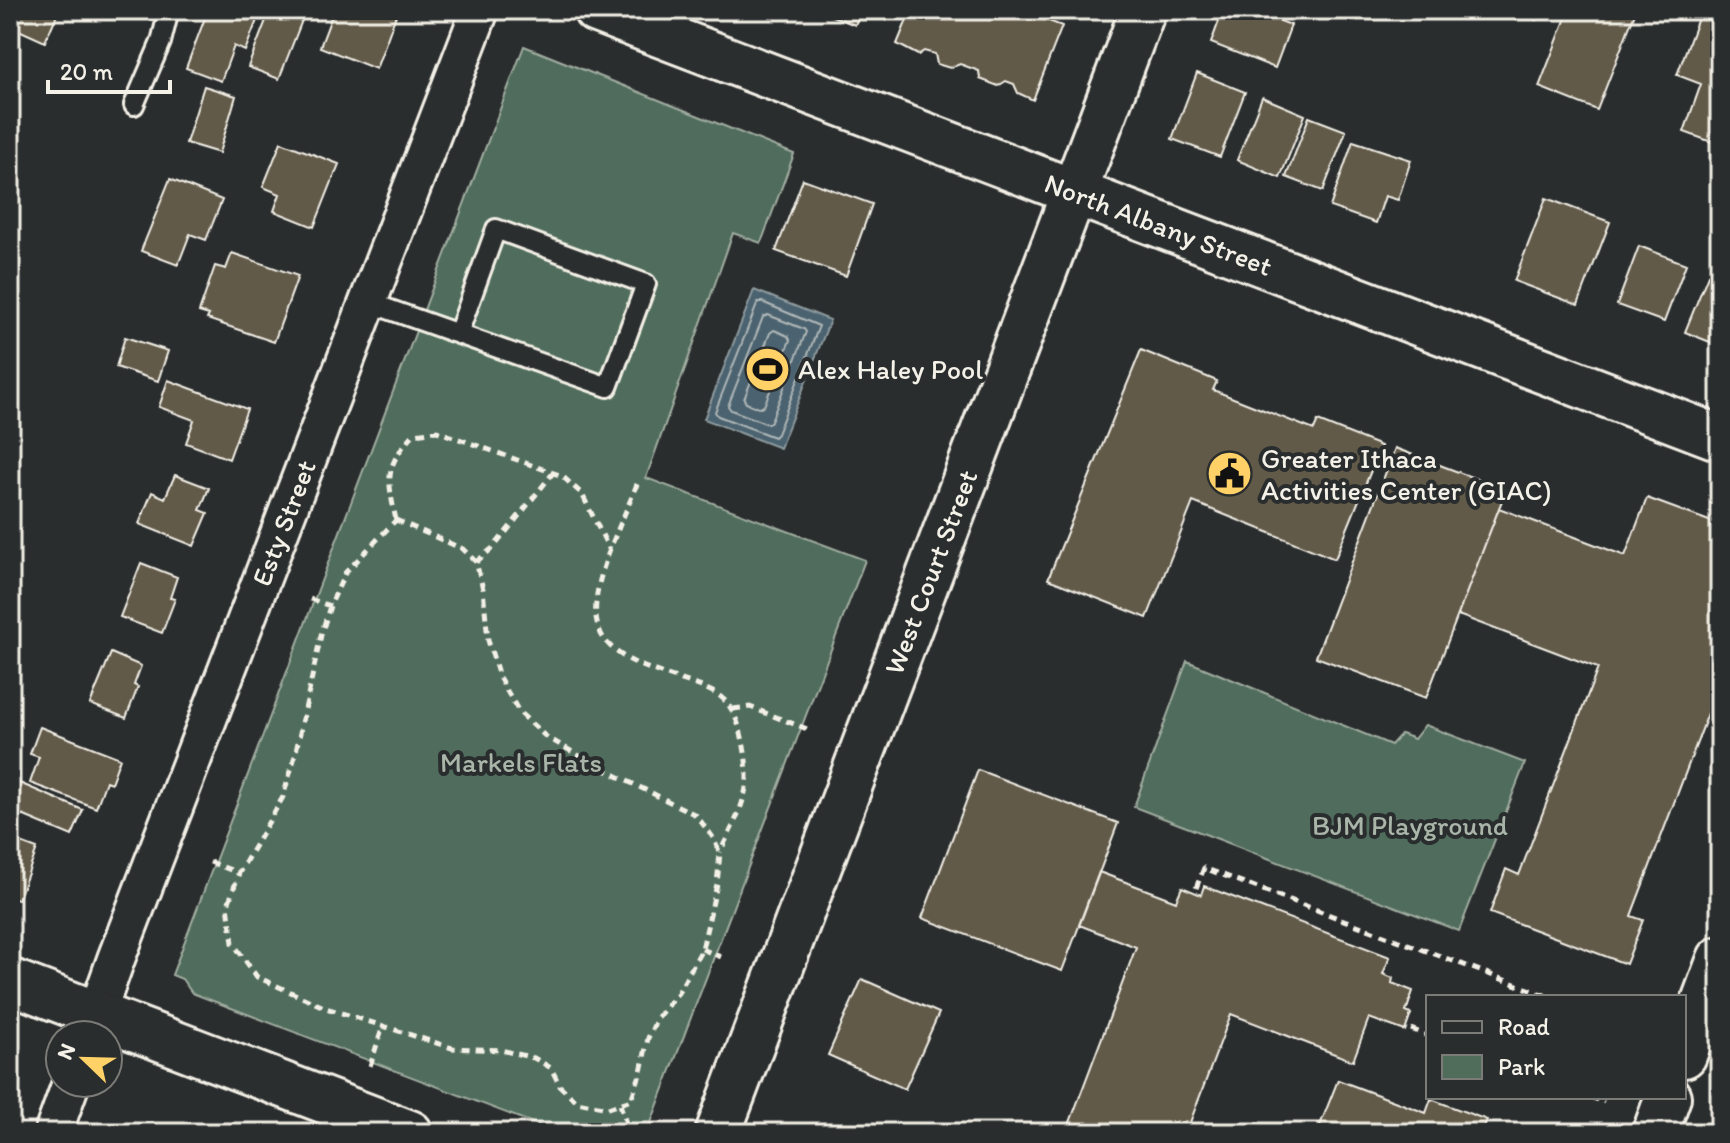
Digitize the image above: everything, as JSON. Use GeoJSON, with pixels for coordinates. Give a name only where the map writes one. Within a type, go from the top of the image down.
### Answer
{"type":"FeatureCollection","features":[{"type":"Feature","properties":{"kind":"street","name":"Esty Street"},"geometry":{"type":"LineString","coordinates":[[95,1019],[480,10]]}},
{"type":"Feature","properties":{"kind":"street","name":"North Albany Street"},"geometry":{"type":"LineString","coordinates":[[596,10],[1720,438]]}},
{"type":"Feature","properties":{"kind":"street","name":"West Court Street"},"geometry":{"type":"LineString","coordinates":[[718,1133],[1143,10]]}},
{"type":"Feature","properties":{"kind":"street"},"geometry":{"type":"LineString","coordinates":[[1686,1050],[1720,959]]}},
{"type":"Feature","properties":{"kind":"street"},"geometry":{"type":"LineString","coordinates":[[10,981],[82,1019]]}},
{"type":"Feature","properties":{"kind":"street"},"geometry":{"type":"LineString","coordinates":[[124,1036],[410,1133]]}},
{"type":"Feature","properties":{"kind":"street"},"geometry":{"type":"LineString","coordinates":[[53,1133],[65,1099]]}},
{"type":"Feature","properties":{"kind":"street"},"geometry":{"type":"LineString","coordinates":[[1655,1133],[1667,1099]]}},
{"type":"Feature","properties":{"kind":"lane"},"geometry":{"type":"LineString","coordinates":[[134,105],[161,42],[169,10]]}},
{"type":"Feature","properties":{"kind":"lane"},"geometry":{"type":"LineString","coordinates":[[368,302],[458,334],[608,387],[646,284],[496,229],[458,334]]}},
{"type":"Feature","properties":{"kind":"path"},"geometry":{"type":"LineString","coordinates":[[396,520],[389,488],[393,457],[414,434],[437,431],[562,476],[582,494],[611,553]]}},
{"type":"Feature","properties":{"kind":"path"},"geometry":{"type":"LineString","coordinates":[[476,562],[494,547],[553,473]]}},
{"type":"Feature","properties":{"kind":"path"},"geometry":{"type":"LineString","coordinates":[[396,520],[345,573],[330,606],[283,797],[239,873],[228,905],[233,943],[257,977],[326,1008],[452,1048],[501,1050],[534,1058],[551,1068],[560,1086],[577,1102],[608,1108],[631,1100],[648,1038],[657,1018],[678,993],[702,949],[717,884],[720,853],[734,824],[747,780],[742,738],[733,709],[719,695],[629,660],[608,645],[596,620],[597,592],[637,484]]}},
{"type":"Feature","properties":{"kind":"path"},"geometry":{"type":"LineString","coordinates":[[396,520],[463,549],[476,562],[499,677],[519,712],[545,736],[593,764],[696,815],[720,853]]}},
{"type":"Feature","properties":{"kind":"path"},"geometry":{"type":"LineString","coordinates":[[310,599],[330,606]]}},
{"type":"Feature","properties":{"kind":"path"},"geometry":{"type":"LineString","coordinates":[[733,709],[750,707],[807,729]]}},
{"type":"Feature","properties":{"kind":"path"},"geometry":{"type":"LineString","coordinates":[[210,862],[239,873]]}},
{"type":"Feature","properties":{"kind":"path"},"geometry":{"type":"LineString","coordinates":[[1196,888],[1204,868],[1545,995]]}},
{"type":"Feature","properties":{"kind":"path"},"geometry":{"type":"LineString","coordinates":[[702,949],[721,957]]}},
{"type":"Feature","properties":{"kind":"path"},"geometry":{"type":"LineString","coordinates":[[370,1066],[383,1026]]}},
{"type":"Feature","properties":{"kind":"path"},"geometry":{"type":"LineString","coordinates":[[1411,1029],[1426,1035]]}},
{"type":"Feature","properties":{"kind":"path"},"geometry":{"type":"LineString","coordinates":[[1596,1099],[1604,1102]]}},
{"type":"Feature","properties":{"kind":"path"},"geometry":{"type":"LineString","coordinates":[[620,1104],[629,1133]]}},
{"type":"Feature","properties":{"kind":"green space","name":"Markels Flats"},"geometry":{"type":"Polygon","coordinates":[[[524,46],[794,154],[761,243],[733,233],[646,478],[865,560],[647,1133],[559,1133],[192,993],[182,979],[172,975],[524,46]]]}},
{"type":"Feature","properties":{"kind":"green space","name":"BJM Playground"},"geometry":{"type":"Polygon","coordinates":[[[1187,661],[1391,745],[1401,734],[1414,739],[1425,725],[1525,763],[1459,931],[1134,807],[1187,661]]]}},
{"type":"Feature","properties":{"kind":"water","name":"Alex Haley Pool"},"geometry":{"type":"Polygon","coordinates":[[[754,290],[830,320],[780,448],[704,419],[754,290]]]}},
{"type":"Feature","properties":{"kind":"building"},"geometry":{"type":"Polygon","coordinates":[[[20,10],[59,10],[45,42],[12,27],[20,10]]]}},
{"type":"Feature","properties":{"kind":"building"},"geometry":{"type":"Polygon","coordinates":[[[208,10],[249,10],[246,16],[257,20],[245,51],[234,46],[221,81],[186,68],[208,10]]]}},
{"type":"Feature","properties":{"kind":"building"},"geometry":{"type":"Polygon","coordinates":[[[270,10],[306,10],[279,79],[248,67],[270,10]]]}},
{"type":"Feature","properties":{"kind":"building"},"geometry":{"type":"Polygon","coordinates":[[[334,10],[384,10],[396,15],[376,69],[320,47],[334,10]]]}},
{"type":"Feature","properties":{"kind":"building"},"geometry":{"type":"Polygon","coordinates":[[[817,10],[861,10],[855,25],[817,10]]]}},
{"type":"Feature","properties":{"kind":"building"},"geometry":{"type":"Polygon","coordinates":[[[911,10],[1020,10],[1062,26],[1033,100],[1018,93],[1014,84],[1006,81],[998,86],[980,79],[979,71],[960,64],[950,68],[937,64],[935,54],[924,51],[918,55],[897,44],[911,10]]]}},
{"type":"Feature","properties":{"kind":"building"},"geometry":{"type":"Polygon","coordinates":[[[1223,10],[1251,10],[1291,25],[1275,68],[1211,43],[1223,10]]]}},
{"type":"Feature","properties":{"kind":"building"},"geometry":{"type":"Polygon","coordinates":[[[1510,10],[1540,10],[1536,20],[1510,10]]]}},
{"type":"Feature","properties":{"kind":"building"},"geometry":{"type":"Polygon","coordinates":[[[1569,10],[1636,10],[1597,110],[1539,87],[1569,10]]]}},
{"type":"Feature","properties":{"kind":"building"},"geometry":{"type":"Polygon","coordinates":[[[1701,10],[1720,10],[1720,145],[1684,132],[1701,84],[1677,75],[1701,10]]]}},
{"type":"Feature","properties":{"kind":"building"},"geometry":{"type":"Polygon","coordinates":[[[1197,73],[1245,92],[1220,157],[1172,139],[1197,73]]]}},
{"type":"Feature","properties":{"kind":"building"},"geometry":{"type":"Polygon","coordinates":[[[204,86],[236,96],[219,153],[186,143],[204,86]]]}},
{"type":"Feature","properties":{"kind":"building"},"geometry":{"type":"Polygon","coordinates":[[[1262,97],[1305,115],[1280,178],[1237,160],[1262,97]]]}},
{"type":"Feature","properties":{"kind":"building"},"geometry":{"type":"Polygon","coordinates":[[[1309,117],[1346,131],[1323,191],[1286,177],[1309,117]]]}},
{"type":"Feature","properties":{"kind":"building"},"geometry":{"type":"Polygon","coordinates":[[[1353,141],[1411,160],[1398,200],[1385,196],[1376,223],[1330,207],[1353,141]]]}},
{"type":"Feature","properties":{"kind":"building"},"geometry":{"type":"Polygon","coordinates":[[[281,142],[339,164],[314,227],[274,211],[280,194],[263,187],[281,142]]]}},
{"type":"Feature","properties":{"kind":"building"},"geometry":{"type":"Polygon","coordinates":[[[170,179],[222,200],[206,240],[190,234],[178,265],[141,251],[170,179]]]}},
{"type":"Feature","properties":{"kind":"building"},"geometry":{"type":"Polygon","coordinates":[[[803,179],[872,204],[846,276],[776,251],[803,179]]]}},
{"type":"Feature","properties":{"kind":"building"},"geometry":{"type":"Polygon","coordinates":[[[1546,198],[1610,222],[1578,305],[1514,281],[1546,198]]]}},
{"type":"Feature","properties":{"kind":"building"},"geometry":{"type":"Polygon","coordinates":[[[1639,246],[1686,264],[1664,322],[1617,305],[1639,246]]]}},
{"type":"Feature","properties":{"kind":"building"},"geometry":{"type":"Polygon","coordinates":[[[232,253],[298,276],[274,342],[207,319],[209,315],[199,312],[215,266],[226,269],[232,253]]]}},
{"type":"Feature","properties":{"kind":"building"},"geometry":{"type":"Polygon","coordinates":[[[1708,275],[1720,279],[1720,346],[1685,332],[1708,275]]]}},
{"type":"Feature","properties":{"kind":"building"},"geometry":{"type":"Polygon","coordinates":[[[125,337],[168,351],[158,381],[116,367],[125,337]]]}},
{"type":"Feature","properties":{"kind":"building","name":"Greater Ithaca Activities Center (GIAC)"},"geometry":{"type":"Polygon","coordinates":[[[1141,350],[1217,381],[1213,390],[1314,430],[1318,421],[1381,446],[1335,559],[1193,502],[1147,618],[1048,579],[1141,350]]]}},
{"type":"Feature","properties":{"kind":"building"},"geometry":{"type":"Polygon","coordinates":[[[168,380],[247,409],[229,459],[186,443],[194,420],[159,407],[168,380]]]}},
{"type":"Feature","properties":{"kind":"building"},"geometry":{"type":"Polygon","coordinates":[[[1395,448],[1506,490],[1426,698],[1316,657],[1395,448]]]}},
{"type":"Feature","properties":{"kind":"building"},"geometry":{"type":"Polygon","coordinates":[[[175,475],[209,488],[200,510],[208,513],[194,546],[139,524],[152,492],[165,498],[175,475]]]}},
{"type":"Feature","properties":{"kind":"building"},"geometry":{"type":"Polygon","coordinates":[[[1647,498],[1720,525],[1720,682],[1631,916],[1643,920],[1626,964],[1490,913],[1506,869],[1519,875],[1598,668],[1458,615],[1499,508],[1625,556],[1647,498]]]}},
{"type":"Feature","properties":{"kind":"building"},"geometry":{"type":"Polygon","coordinates":[[[141,563],[177,577],[170,598],[175,599],[162,633],[120,617],[141,563]]]}},
{"type":"Feature","properties":{"kind":"building"},"geometry":{"type":"Polygon","coordinates":[[[111,653],[141,666],[134,685],[138,687],[126,718],[90,704],[111,653]]]}},
{"type":"Feature","properties":{"kind":"building"},"geometry":{"type":"Polygon","coordinates":[[[40,727],[120,758],[111,783],[106,781],[96,808],[30,783],[39,757],[30,754],[40,727]]]}},
{"type":"Feature","properties":{"kind":"building"},"geometry":{"type":"Polygon","coordinates":[[[978,770],[1118,823],[1062,971],[922,918],[978,770]]]}},
{"type":"Feature","properties":{"kind":"building"},"geometry":{"type":"Polygon","coordinates":[[[10,779],[83,810],[72,836],[10,810],[10,779]]]}},
{"type":"Feature","properties":{"kind":"building"},"geometry":{"type":"Polygon","coordinates":[[[10,839],[37,849],[18,900],[10,897],[10,839]]]}},
{"type":"Feature","properties":{"kind":"building"},"geometry":{"type":"Polygon","coordinates":[[[1099,872],[1176,901],[1182,887],[1201,895],[1204,886],[1390,957],[1383,974],[1393,978],[1392,983],[1413,991],[1406,1012],[1411,1014],[1405,1031],[1369,1018],[1353,1061],[1231,1014],[1186,1133],[1066,1133],[1136,947],[1079,925],[1099,872]]]}},
{"type":"Feature","properties":{"kind":"building"},"geometry":{"type":"Polygon","coordinates":[[[862,979],[939,1013],[905,1089],[828,1055],[862,979]]]}},
{"type":"Feature","properties":{"kind":"building"},"geometry":{"type":"Polygon","coordinates":[[[1338,1080],[1426,1113],[1431,1099],[1487,1120],[1482,1133],[1317,1133],[1338,1080]]]}},
{"type":"Feature","properties":{"kind":"place","name":"Alex Haley Pool"},"geometry":{"type":"Point","coordinates":[767,369]}},
{"type":"Feature","properties":{"kind":"place","name":"Greater Ithaca Activities Center (GIAC)"},"geometry":{"type":"Point","coordinates":[1230,474]}}]}
